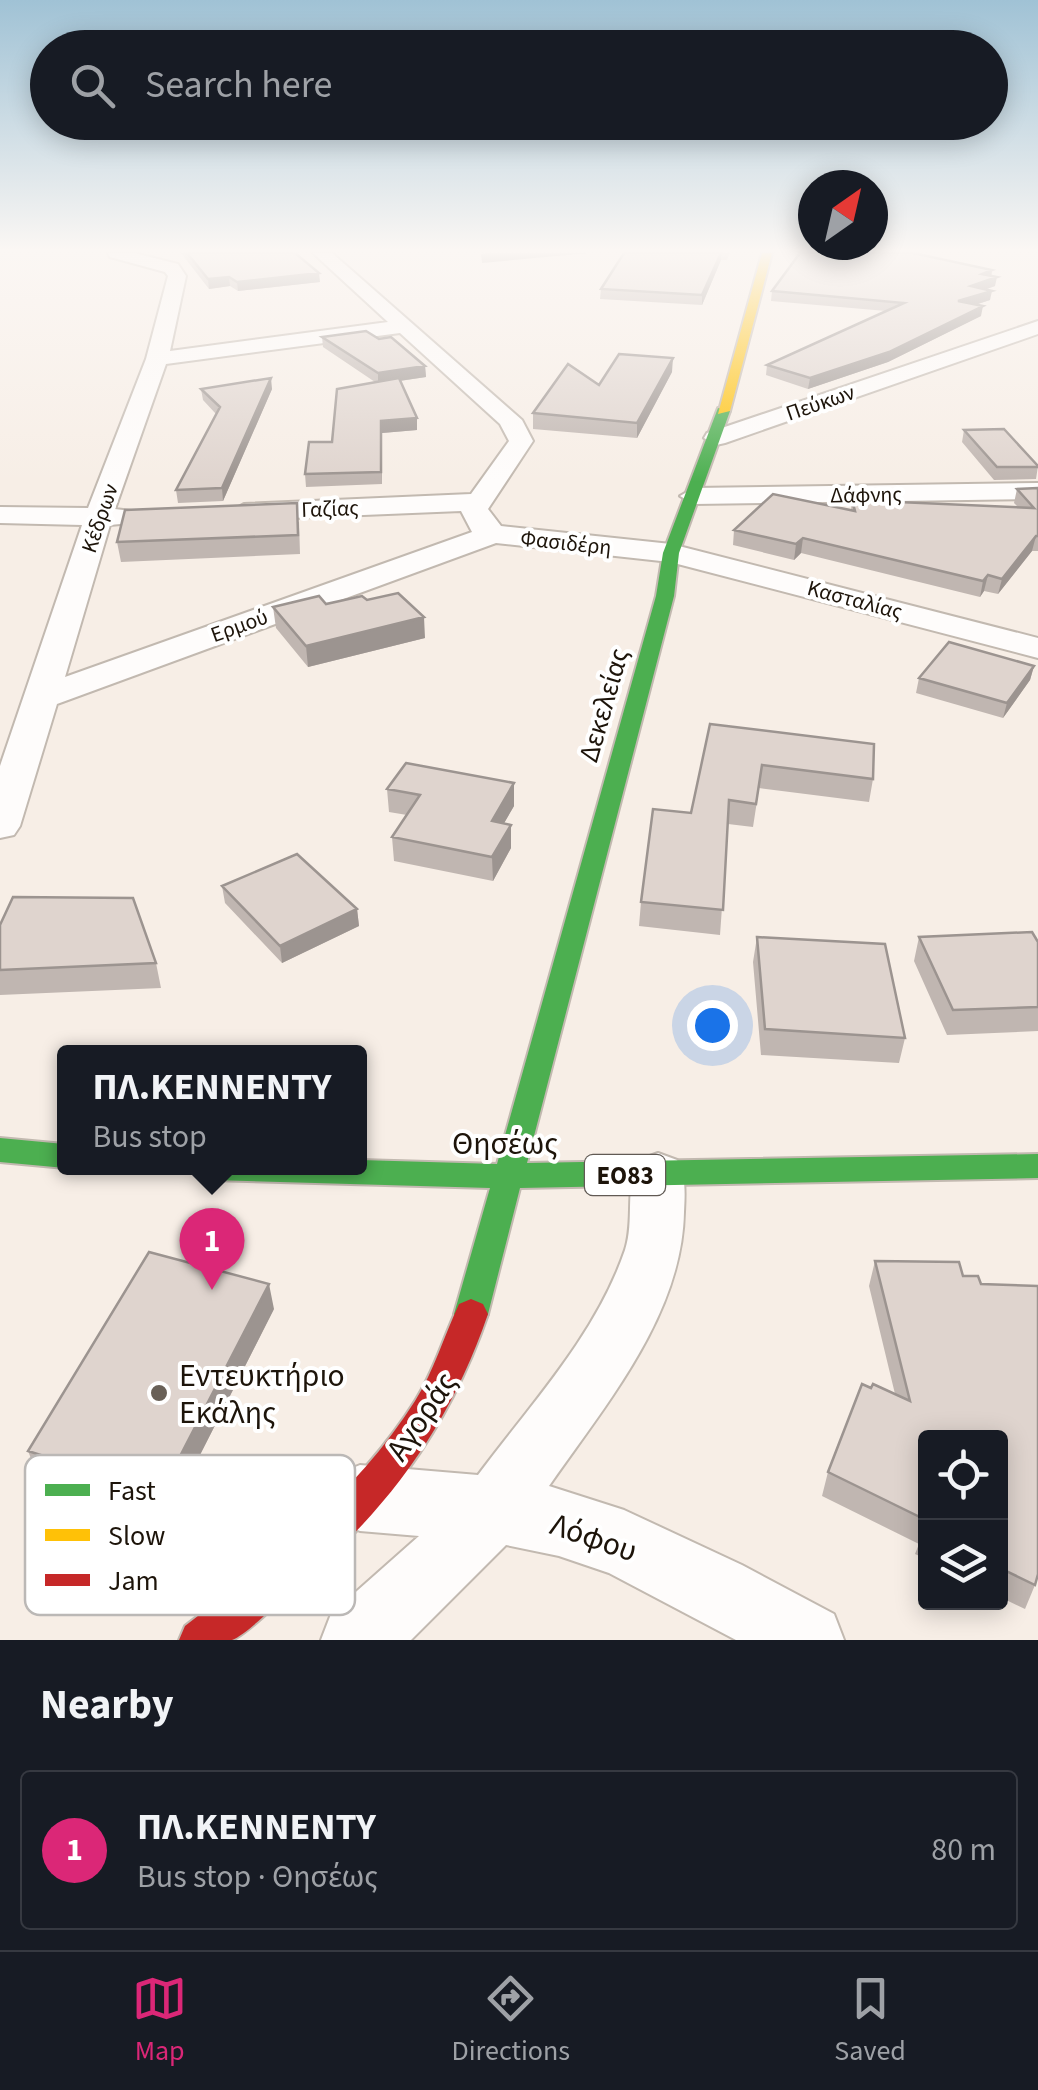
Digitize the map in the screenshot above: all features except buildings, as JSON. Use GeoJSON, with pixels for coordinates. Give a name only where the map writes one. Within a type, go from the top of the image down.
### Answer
{"type":"FeatureCollection","features":[{"type":"Feature","properties":{"kind":"street","name":"Κέδρων"},"geometry":{"type":"LineString","coordinates":[[0,826],[98,518],[157,359],[164,330]]}},
{"type":"Feature","properties":{"kind":"street"},"geometry":{"type":"LineString","coordinates":[[157,359],[380,330]]}},
{"type":"Feature","properties":{"kind":"street"},"geometry":{"type":"LineString","coordinates":[[411,330],[510,420],[521,441],[480,502]]}},
{"type":"Feature","properties":{"kind":"street","name":"Δεκελείας"},"geometry":{"type":"LineString","coordinates":[[506,1176],[665,596],[671,553],[716,438],[746,330]]}},
{"type":"Feature","properties":{"kind":"street","name":"Πεύκων"},"geometry":{"type":"LineString","coordinates":[[716,438],[1034,330]]}},
{"type":"Feature","properties":{"kind":"street","name":"Δάφνης"},"geometry":{"type":"LineString","coordinates":[[694,496],[1038,492]]}},
{"type":"Feature","properties":{"kind":"street","name":"Γαζίας"},"geometry":{"type":"LineString","coordinates":[[212,513],[480,502]]}},
{"type":"Feature","properties":{"kind":"street","name":"Φασιδέρη"},"geometry":{"type":"LineString","coordinates":[[480,502],[474,509],[475,518],[494,534],[671,553]]}},
{"type":"Feature","properties":{"kind":"street"},"geometry":{"type":"LineString","coordinates":[[0,515],[155,516]]}},
{"type":"Feature","properties":{"kind":"street","name":"Ερμού"},"geometry":{"type":"LineString","coordinates":[[42,696],[494,534]]}},
{"type":"Feature","properties":{"kind":"street","name":"Κασταλίας"},"geometry":{"type":"LineString","coordinates":[[671,553],[1038,648]]}},
{"type":"Feature","properties":{"kind":"street"},"geometry":{"type":"LineString","coordinates":[[0,1150],[57,1155]]}},
{"type":"Feature","properties":{"kind":"street","name":"Θησέως"},"geometry":{"type":"LineString","coordinates":[[367,1172],[658,1175],[1038,1166]]}},
{"type":"Feature","properties":{"kind":"street"},"geometry":{"type":"LineString","coordinates":[[357,1640],[425,1580],[492,1511],[618,1336],[655,1246],[658,1175]]}},
{"type":"Feature","properties":{"kind":"street","name":"Αγοράς"},"geometry":{"type":"LineString","coordinates":[[355,1503],[421,1426],[458,1360],[506,1176]]}},
{"type":"Feature","properties":{"kind":"street","name":"Λόφου"},"geometry":{"type":"LineString","coordinates":[[360,1498],[554,1521],[635,1548],[808,1640]]}},
{"type":"Feature","properties":{"kind":"street","name":"Αγοράς"},"geometry":{"type":"LineString","coordinates":[[200,1640],[231,1615]]}},
{"type":"Feature","properties":{"kind":"traffic: fast"},"geometry":{"type":"LineString","coordinates":[[471,1314],[665,596],[671,553],[723,411]]}},
{"type":"Feature","properties":{"kind":"traffic: fast"},"geometry":{"type":"LineString","coordinates":[[0,1150],[57,1155]]}},
{"type":"Feature","properties":{"kind":"traffic: fast"},"geometry":{"type":"LineString","coordinates":[[367,1172],[506,1176],[1038,1166]]}},
{"type":"Feature","properties":{"kind":"traffic: slow"},"geometry":{"type":"LineString","coordinates":[[723,411],[746,330]]}},
{"type":"Feature","properties":{"kind":"traffic: jam"},"geometry":{"type":"LineString","coordinates":[[355,1506],[398,1457],[428,1413],[453,1365],[471,1314]]}},
{"type":"Feature","properties":{"kind":"traffic: jam"},"geometry":{"type":"LineString","coordinates":[[199,1640],[231,1615]]}},
{"type":"Feature","properties":{"kind":"place","name":"ΠΛ.ΚΕΝΝΕΝΤΥ"},"geometry":{"type":"Point","coordinates":[212,1290]}},
{"type":"Feature","properties":{"kind":"place","name":"Εντευκτήριο Εκάλης"},"geometry":{"type":"Point","coordinates":[159,1393]}}]}
